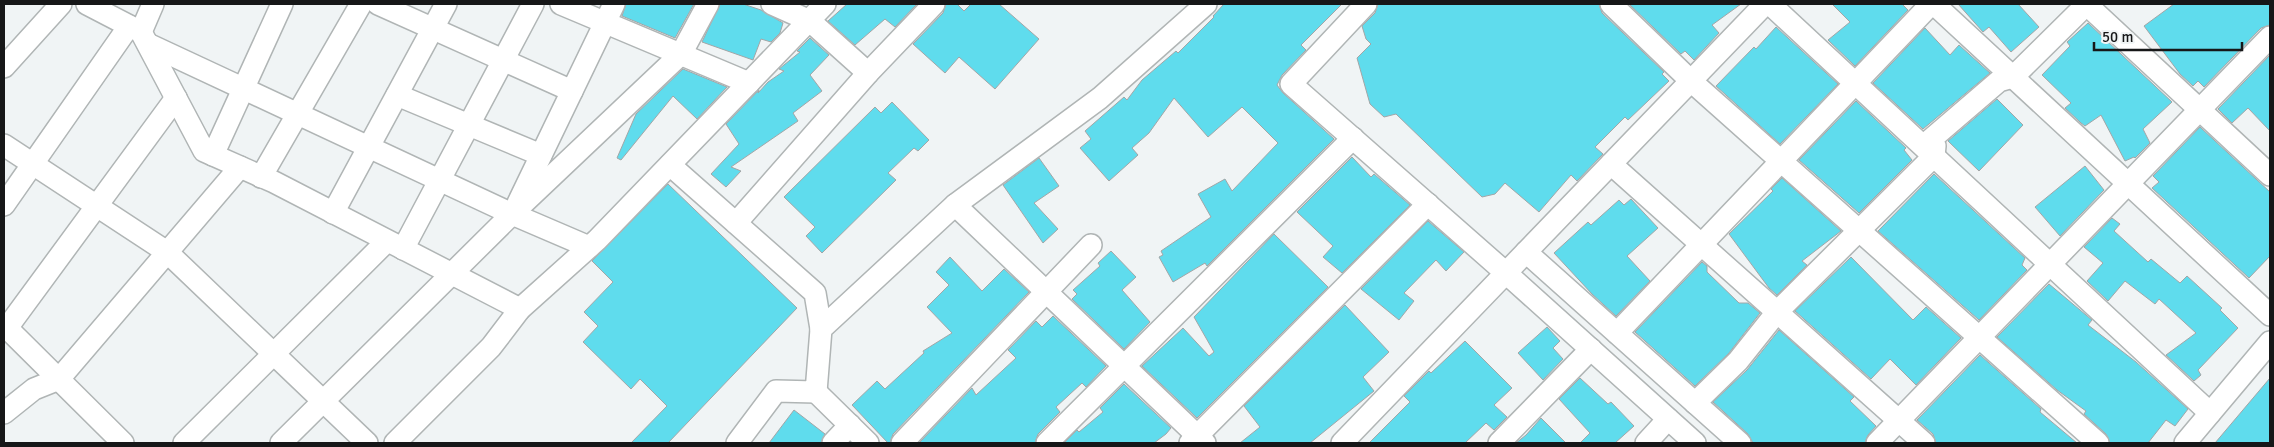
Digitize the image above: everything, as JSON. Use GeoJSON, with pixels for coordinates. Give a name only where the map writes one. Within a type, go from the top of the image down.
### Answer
{"type":"FeatureCollection","features":[{"type":"Feature","properties":{"kind":"street"},"geometry":{"type":"LineString","coordinates":[[4,67],[61,4]]}},
{"type":"Feature","properties":{"kind":"street"},"geometry":{"type":"LineString","coordinates":[[87,4],[243,89],[589,248]]}},
{"type":"Feature","properties":{"kind":"street"},"geometry":{"type":"LineString","coordinates":[[4,205],[32,164],[139,34],[153,4]]}},
{"type":"Feature","properties":{"kind":"street"},"geometry":{"type":"LineString","coordinates":[[213,155],[282,4]]}},
{"type":"Feature","properties":{"kind":"street"},"geometry":{"type":"LineString","coordinates":[[261,176],[361,4]]}},
{"type":"Feature","properties":{"kind":"street"},"geometry":{"type":"LineString","coordinates":[[378,4],[572,91]]}},
{"type":"Feature","properties":{"kind":"street"},"geometry":{"type":"LineString","coordinates":[[333,213],[446,4]]}},
{"type":"Feature","properties":{"kind":"street"},"geometry":{"type":"LineString","coordinates":[[184,443],[274,354],[395,245],[440,180],[533,4]]}},
{"type":"Feature","properties":{"kind":"street"},"geometry":{"type":"LineString","coordinates":[[561,4],[610,13],[681,54],[750,83]]}},
{"type":"Feature","properties":{"kind":"street"},"geometry":{"type":"LineString","coordinates":[[281,443],[512,214],[681,54],[708,4]]}},
{"type":"Feature","properties":{"kind":"street"},"geometry":{"type":"LineString","coordinates":[[772,4],[810,21],[868,73]]}},
{"type":"Feature","properties":{"kind":"street"},"geometry":{"type":"LineString","coordinates":[[395,443],[491,347],[520,309],[589,248],[825,4]]}},
{"type":"Feature","properties":{"kind":"street"},"geometry":{"type":"LineString","coordinates":[[736,223],[868,73],[934,4]]}},
{"type":"Feature","properties":{"kind":"street"},"geometry":{"type":"LineString","coordinates":[[821,329],[955,205],[1100,98],[1206,4]]}},
{"type":"Feature","properties":{"kind":"street"},"geometry":{"type":"LineString","coordinates":[[1366,4],[1291,84],[1506,273],[1695,443]]}},
{"type":"Feature","properties":{"kind":"street"},"geometry":{"type":"LineString","coordinates":[[1611,4],[1691,81],[2098,443]]}},
{"type":"Feature","properties":{"kind":"street"},"geometry":{"type":"LineString","coordinates":[[1342,443],[1765,4]]}},
{"type":"Feature","properties":{"kind":"street"},"geometry":{"type":"LineString","coordinates":[[1770,4],[2210,413]]}},
{"type":"Feature","properties":{"kind":"street"},"geometry":{"type":"LineString","coordinates":[[1617,333],[1932,4],[2270,315]]}},
{"type":"Feature","properties":{"kind":"street"},"geometry":{"type":"LineString","coordinates":[[1696,403],[1738,361],[1777,312],[1934,156],[1935,146],[1929,141],[1999,81],[2013,77],[2086,4],[2270,175]]}},
{"type":"Feature","properties":{"kind":"street"},"geometry":{"type":"LineString","coordinates":[[512,214],[610,13]]}},
{"type":"Feature","properties":{"kind":"street"},"geometry":{"type":"LineString","coordinates":[[139,34],[204,151],[261,176],[520,309]]}},
{"type":"Feature","properties":{"kind":"street"},"geometry":{"type":"LineString","coordinates":[[1877,443],[2270,36]]}},
{"type":"Feature","properties":{"kind":"street"},"geometry":{"type":"LineString","coordinates":[[396,96],[541,155]]}},
{"type":"Feature","properties":{"kind":"street"},"geometry":{"type":"LineString","coordinates":[[123,443],[5,326],[97,206],[176,98]]}},
{"type":"Feature","properties":{"kind":"street"},"geometry":{"type":"LineString","coordinates":[[1047,443],[1353,138]]}},
{"type":"Feature","properties":{"kind":"street"},"geometry":{"type":"LineString","coordinates":[[4,145],[167,252],[367,443]]}},
{"type":"Feature","properties":{"kind":"street"},"geometry":{"type":"LineString","coordinates":[[1611,164],[1924,443]]}},
{"type":"Feature","properties":{"kind":"street"},"geometry":{"type":"LineString","coordinates":[[670,165],[815,293],[821,329],[816,392]]}},
{"type":"Feature","properties":{"kind":"street"},"geometry":{"type":"LineString","coordinates":[[4,413],[34,389],[59,378],[240,167]]}},
{"type":"Feature","properties":{"kind":"street"},"geometry":{"type":"LineString","coordinates":[[955,205],[1124,366],[1198,441],[1428,204]]}},
{"type":"Feature","properties":{"kind":"street"},"geometry":{"type":"LineString","coordinates":[[902,443],[1091,245]]}},
{"type":"Feature","properties":{"kind":"street"},"geometry":{"type":"LineString","coordinates":[[1526,252],[1740,443]]}},
{"type":"Feature","properties":{"kind":"street"},"geometry":{"type":"LineString","coordinates":[[2185,443],[2270,342]]}},
{"type":"Feature","properties":{"kind":"street"},"geometry":{"type":"LineString","coordinates":[[1499,443],[1591,349]]}},
{"type":"Feature","properties":{"kind":"street"},"geometry":{"type":"LineString","coordinates":[[737,443],[776,391],[816,392],[868,443]]}},
{"type":"Feature","properties":{"kind":"street"},"geometry":{"type":"LineString","coordinates":[[1646,443],[1668,419]]}},
{"type":"Feature","properties":{"kind":"street"},"geometry":{"type":"LineString","coordinates":[[833,443],[850,425]]}},
{"type":"Feature","properties":{"kind":"building"},"geometry":{"type":"Polygon","coordinates":[[[626,4],[694,4],[675,38],[622,16],[626,4]]]}},
{"type":"Feature","properties":{"kind":"building"},"geometry":{"type":"Polygon","coordinates":[[[720,4],[743,4],[761,10],[783,23],[780,33],[771,42],[761,39],[753,60],[702,42],[720,4]]]}},
{"type":"Feature","properties":{"kind":"building"},"geometry":{"type":"Polygon","coordinates":[[[847,4],[917,4],[895,27],[885,19],[855,45],[828,21],[847,4]]]}},
{"type":"Feature","properties":{"kind":"building"},"geometry":{"type":"Polygon","coordinates":[[[946,4],[957,4],[964,11],[971,4],[999,4],[1039,39],[995,89],[959,57],[945,73],[913,44],[943,13],[946,4]]]}},
{"type":"Feature","properties":{"kind":"building"},"geometry":{"type":"Polygon","coordinates":[[[1224,4],[1342,4],[1301,45],[1306,50],[1282,75],[1277,85],[1283,93],[1334,139],[1207,266],[1205,263],[1173,282],[1159,257],[1163,255],[1161,251],[1211,217],[1198,194],[1225,179],[1232,191],[1278,143],[1242,107],[1208,137],[1174,98],[1149,133],[1132,148],[1138,155],[1109,181],[1080,148],[1091,139],[1085,131],[1124,97],[1127,100],[1142,80],[1176,51],[1178,53],[1214,17],[1224,4]]]}},
{"type":"Feature","properties":{"kind":"building"},"geometry":{"type":"Polygon","coordinates":[[[1378,4],[1599,4],[1602,13],[1664,72],[1662,74],[1669,81],[1628,120],[1625,117],[1595,147],[1603,154],[1577,181],[1571,175],[1539,212],[1505,183],[1495,194],[1482,197],[1396,114],[1384,117],[1370,104],[1357,58],[1371,44],[1366,39],[1362,26],[1375,13],[1378,4]]]}},
{"type":"Feature","properties":{"kind":"building"},"geometry":{"type":"Polygon","coordinates":[[[1629,4],[1741,4],[1712,25],[1719,33],[1694,60],[1685,51],[1681,54],[1629,4]]]}},
{"type":"Feature","properties":{"kind":"building"},"geometry":{"type":"Polygon","coordinates":[[[1832,4],[1902,4],[1908,10],[1855,66],[1828,40],[1850,22],[1832,4]]]}},
{"type":"Feature","properties":{"kind":"building"},"geometry":{"type":"Polygon","coordinates":[[[1958,4],[2018,4],[2039,27],[2011,52],[1989,27],[1983,32],[1958,4]]]}},
{"type":"Feature","properties":{"kind":"building"},"geometry":{"type":"Polygon","coordinates":[[[2174,4],[2270,4],[2270,25],[2261,28],[2204,87],[2198,81],[2193,86],[2180,74],[2144,26],[2174,4]]]}},
{"type":"Feature","properties":{"kind":"building"},"geometry":{"type":"Polygon","coordinates":[[[2088,23],[2172,102],[2143,129],[2150,143],[2135,158],[2125,161],[2101,115],[2085,126],[2081,123],[2065,108],[2071,103],[2042,75],[2070,46],[2067,42],[2088,23]]]}},
{"type":"Feature","properties":{"kind":"building"},"geometry":{"type":"Polygon","coordinates":[[[1776,27],[1838,84],[1780,144],[1716,86],[1754,47],[1756,49],[1776,27]]]}},
{"type":"Feature","properties":{"kind":"building"},"geometry":{"type":"Polygon","coordinates":[[[1925,28],[1950,55],[1959,45],[1990,73],[1923,129],[1873,83],[1925,28]]]}},
{"type":"Feature","properties":{"kind":"building"},"geometry":{"type":"Polygon","coordinates":[[[810,38],[829,55],[810,75],[822,91],[793,113],[798,121],[731,167],[741,171],[726,187],[711,174],[739,144],[726,124],[759,90],[758,93],[768,82],[784,71],[779,69],[800,52],[797,51],[810,38]]]}},
{"type":"Feature","properties":{"kind":"building"},"geometry":{"type":"Polygon","coordinates":[[[2270,55],[2270,131],[2248,108],[2232,123],[2218,109],[2270,55]]]}},
{"type":"Feature","properties":{"kind":"building"},"geometry":{"type":"Polygon","coordinates":[[[683,69],[727,87],[697,119],[673,96],[621,160],[617,158],[636,114],[683,69]]]}},
{"type":"Feature","properties":{"kind":"building"},"geometry":{"type":"Polygon","coordinates":[[[1997,99],[2023,125],[1979,171],[1948,141],[1997,99]]]}},
{"type":"Feature","properties":{"kind":"building"},"geometry":{"type":"Polygon","coordinates":[[[1856,101],[1906,148],[1904,150],[1912,160],[1859,213],[1799,160],[1856,101]]]}},
{"type":"Feature","properties":{"kind":"building"},"geometry":{"type":"Polygon","coordinates":[[[892,102],[929,140],[918,151],[914,148],[888,173],[896,180],[822,253],[806,236],[815,227],[784,197],[875,107],[881,113],[892,102]]]}},
{"type":"Feature","properties":{"kind":"building"},"geometry":{"type":"Polygon","coordinates":[[[2200,127],[2270,192],[2270,256],[2249,278],[2152,188],[2159,182],[2153,176],[2200,127]]]}},
{"type":"Feature","properties":{"kind":"building"},"geometry":{"type":"Polygon","coordinates":[[[1352,157],[1371,177],[1374,174],[1410,205],[1342,273],[1323,257],[1333,246],[1297,212],[1352,157]]]}},
{"type":"Feature","properties":{"kind":"building"},"geometry":{"type":"Polygon","coordinates":[[[1039,158],[1059,186],[1034,203],[1058,229],[1043,243],[1003,185],[1039,158]]]}},
{"type":"Feature","properties":{"kind":"building"},"geometry":{"type":"Polygon","coordinates":[[[2085,166],[2104,190],[2060,236],[2035,207],[2085,166]]]}},
{"type":"Feature","properties":{"kind":"building"},"geometry":{"type":"Polygon","coordinates":[[[1934,174],[2025,258],[2022,265],[2027,270],[1979,320],[1878,231],[1934,174]]]}},
{"type":"Feature","properties":{"kind":"building"},"geometry":{"type":"Polygon","coordinates":[[[1782,178],[1841,231],[1802,261],[1807,265],[1777,295],[1769,288],[1729,234],[1773,191],[1771,189],[1782,178]]]}},
{"type":"Feature","properties":{"kind":"building"},"geometry":{"type":"Polygon","coordinates":[[[668,184],[797,308],[668,443],[631,443],[667,406],[640,379],[631,389],[583,342],[598,326],[584,312],[613,282],[592,261],[668,184]]]}},
{"type":"Feature","properties":{"kind":"building"},"geometry":{"type":"Polygon","coordinates":[[[1631,199],[1658,228],[1627,256],[1650,281],[1616,316],[1592,294],[1554,253],[1588,222],[1591,225],[1619,200],[1624,205],[1631,199]]]}},
{"type":"Feature","properties":{"kind":"building"},"geometry":{"type":"Polygon","coordinates":[[[2112,218],[2120,224],[2114,231],[2148,262],[2151,259],[2180,283],[2187,276],[2222,308],[2220,310],[2238,328],[2198,370],[2201,375],[2194,381],[2166,355],[2196,333],[2159,299],[2155,304],[2125,281],[2108,301],[2087,281],[2103,263],[2084,247],[2112,218]]]}},
{"type":"Feature","properties":{"kind":"building"},"geometry":{"type":"Polygon","coordinates":[[[1428,221],[1464,252],[1446,271],[1436,260],[1404,293],[1414,301],[1399,320],[1361,289],[1428,221]]]}},
{"type":"Feature","properties":{"kind":"building"},"geometry":{"type":"Polygon","coordinates":[[[1274,234],[1328,287],[1197,418],[1142,366],[1183,328],[1209,356],[1214,352],[1194,317],[1274,234]]]}},
{"type":"Feature","properties":{"kind":"building"},"geometry":{"type":"Polygon","coordinates":[[[1111,251],[1136,277],[1122,290],[1150,322],[1124,349],[1072,299],[1077,294],[1073,290],[1100,266],[1098,263],[1111,251]]]}},
{"type":"Feature","properties":{"kind":"building"},"geometry":{"type":"Polygon","coordinates":[[[950,257],[982,291],[1004,269],[1029,292],[893,434],[890,443],[888,443],[852,405],[877,381],[885,389],[924,353],[923,351],[952,333],[927,307],[949,285],[936,272],[950,257]]]}},
{"type":"Feature","properties":{"kind":"building"},"geometry":{"type":"Polygon","coordinates":[[[1851,257],[1913,320],[1926,307],[1961,338],[1916,385],[1890,359],[1871,379],[1795,311],[1851,257]]]}},
{"type":"Feature","properties":{"kind":"building"},"geometry":{"type":"Polygon","coordinates":[[[1702,262],[1707,266],[1707,272],[1739,303],[1748,303],[1760,313],[1729,353],[1695,386],[1635,332],[1702,262]]]}},
{"type":"Feature","properties":{"kind":"building"},"geometry":{"type":"Polygon","coordinates":[[[2049,284],[2092,320],[2088,325],[2136,362],[2188,409],[2175,426],[2166,420],[2148,443],[2110,443],[2106,434],[2084,414],[2086,411],[2057,390],[1997,337],[2049,284]]]}},
{"type":"Feature","properties":{"kind":"building"},"geometry":{"type":"Polygon","coordinates":[[[1345,305],[1389,352],[1363,377],[1374,391],[1310,443],[1240,443],[1260,427],[1244,406],[1345,305]]]}},
{"type":"Feature","properties":{"kind":"building"},"geometry":{"type":"Polygon","coordinates":[[[1053,316],[1106,366],[1086,387],[1082,383],[1056,407],[1060,412],[1038,434],[1035,443],[919,443],[972,388],[976,395],[1016,358],[1008,350],[1036,321],[1042,327],[1053,316]]]}},
{"type":"Feature","properties":{"kind":"building"},"geometry":{"type":"Polygon","coordinates":[[[1547,327],[1560,341],[1553,348],[1563,359],[1543,380],[1518,353],[1547,327]]]}},
{"type":"Feature","properties":{"kind":"building"},"geometry":{"type":"Polygon","coordinates":[[[1779,330],[1854,397],[1850,401],[1876,426],[1868,435],[1865,443],[1753,443],[1748,434],[1713,402],[1747,370],[1779,330]]]}},
{"type":"Feature","properties":{"kind":"building"},"geometry":{"type":"Polygon","coordinates":[[[1465,341],[1512,388],[1494,405],[1507,417],[1494,430],[1486,423],[1465,443],[1369,443],[1410,402],[1404,396],[1429,371],[1431,373],[1465,341]]]}},
{"type":"Feature","properties":{"kind":"building"},"geometry":{"type":"Polygon","coordinates":[[[1980,355],[2041,409],[2040,412],[2077,443],[1936,443],[1933,434],[1917,420],[1980,355]]]}},
{"type":"Feature","properties":{"kind":"building"},"geometry":{"type":"Polygon","coordinates":[[[1580,378],[1608,404],[1611,402],[1634,426],[1615,443],[1580,443],[1590,433],[1559,399],[1580,378]]]}},
{"type":"Feature","properties":{"kind":"building"},"geometry":{"type":"Polygon","coordinates":[[[2270,378],[2270,443],[2215,443],[2270,378]]]}},
{"type":"Feature","properties":{"kind":"building"},"geometry":{"type":"Polygon","coordinates":[[[1124,384],[1171,428],[1166,434],[1154,443],[1064,443],[1077,430],[1079,432],[1103,412],[1100,408],[1124,384]]]}},
{"type":"Feature","properties":{"kind":"building"},"geometry":{"type":"Polygon","coordinates":[[[794,410],[825,434],[821,443],[769,443],[794,410]]]}},
{"type":"Feature","properties":{"kind":"building"},"geometry":{"type":"Polygon","coordinates":[[[1541,418],[1566,443],[1516,443],[1526,435],[1541,418]]]}}]}
